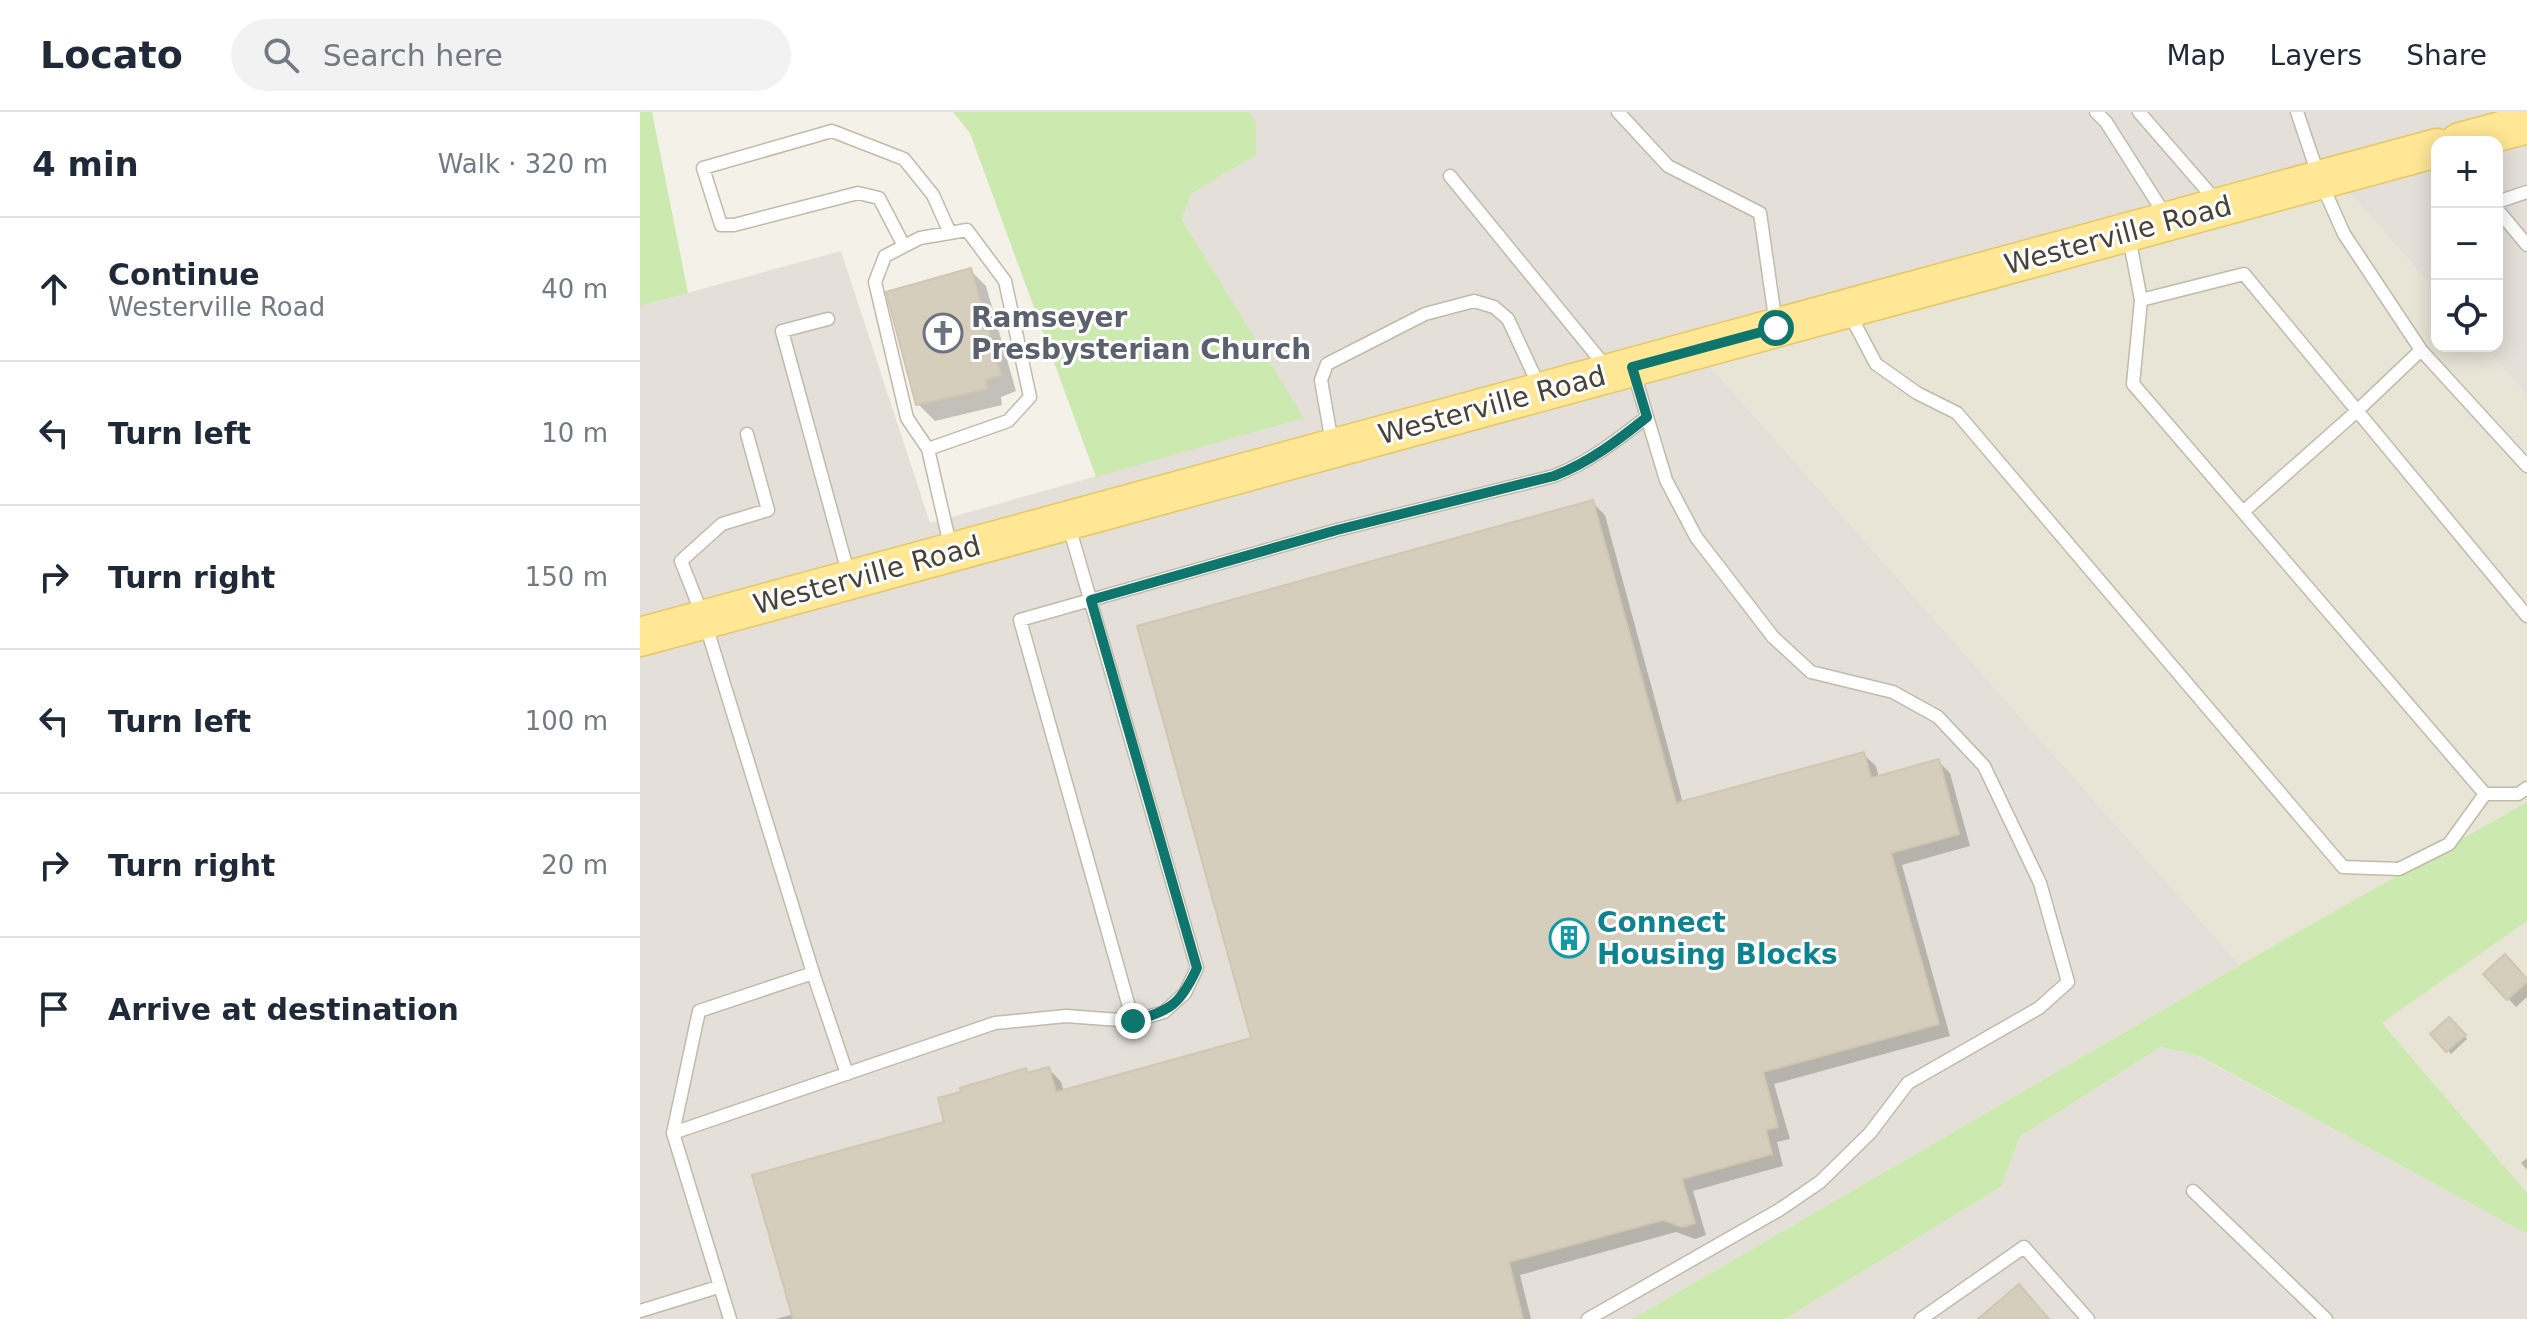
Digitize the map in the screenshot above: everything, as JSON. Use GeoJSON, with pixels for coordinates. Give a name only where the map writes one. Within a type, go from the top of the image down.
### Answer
{"type":"FeatureCollection","features":[{"type":"Feature","properties":{"kind":"main road"},"geometry":{"type":"LineString","coordinates":[[2482,136],[2527,124]]}},
{"type":"Feature","properties":{"kind":"main road","name":"Westerville Road"},"geometry":{"type":"LineString","coordinates":[[640,637],[2431,150]]}},
{"type":"Feature","properties":{"kind":"lane"},"geometry":{"type":"LineString","coordinates":[[1618,112],[1668,166],[1760,213],[1776,328]]}},
{"type":"Feature","properties":{"kind":"lane"},"geometry":{"type":"LineString","coordinates":[[2096,112],[2106,122],[2168,221]]}},
{"type":"Feature","properties":{"kind":"lane"},"geometry":{"type":"LineString","coordinates":[[2139,112],[2221,207]]}},
{"type":"Feature","properties":{"kind":"lane"},"geometry":{"type":"LineString","coordinates":[[2297,112],[2320,180],[2344,234],[2421,350],[2527,466]]}},
{"type":"Feature","properties":{"kind":"lane"},"geometry":{"type":"LineString","coordinates":[[904,246],[879,198],[858,193],[734,225],[721,225],[703,168],[832,131],[904,159],[933,195],[950,233]]}},
{"type":"Feature","properties":{"kind":"lane"},"geometry":{"type":"LineString","coordinates":[[1450,176],[1621,370],[1647,417],[1666,480],[1696,537],[1773,637],[1811,672],[1893,692],[1938,717],[1984,766],[2040,883],[2068,982],[2039,1008],[1908,1083],[1870,1133],[1820,1182],[1779,1210],[1588,1319]]}},
{"type":"Feature","properties":{"kind":"lane"},"geometry":{"type":"LineString","coordinates":[[2503,200],[2527,192]]}},
{"type":"Feature","properties":{"kind":"lane"},"geometry":{"type":"LineString","coordinates":[[2503,216],[2527,245]]}},
{"type":"Feature","properties":{"kind":"lane"},"geometry":{"type":"LineString","coordinates":[[928,449],[1008,421],[1030,397],[1005,281],[967,230],[920,238],[885,256],[875,282],[907,418],[928,449],[951,552]]}},
{"type":"Feature","properties":{"kind":"lane"},"geometry":{"type":"LineString","coordinates":[[2128,232],[2141,300],[2133,384],[2485,794],[2518,794],[2527,788]]}},
{"type":"Feature","properties":{"kind":"lane"},"geometry":{"type":"LineString","coordinates":[[2141,300],[2244,274],[2527,616]]}},
{"type":"Feature","properties":{"kind":"lane"},"geometry":{"type":"LineString","coordinates":[[1333,448],[1321,380],[1327,364],[1425,314],[1474,301],[1494,307],[1508,319],[1542,391]]}},
{"type":"Feature","properties":{"kind":"lane"},"geometry":{"type":"LineString","coordinates":[[1847,308],[1876,364],[1917,393],[1957,413],[2343,867],[2399,869],[2449,844],[2485,794]]}},
{"type":"Feature","properties":{"kind":"lane"},"geometry":{"type":"LineString","coordinates":[[828,319],[782,331],[850,580]]}},
{"type":"Feature","properties":{"kind":"lane"},"geometry":{"type":"LineString","coordinates":[[2243,512],[2421,350]]}},
{"type":"Feature","properties":{"kind":"lane"},"geometry":{"type":"LineString","coordinates":[[1133,1021],[1020,620],[1337,530],[1554,476],[1604,451],[1647,417]]}},
{"type":"Feature","properties":{"kind":"lane"},"geometry":{"type":"LineString","coordinates":[[747,434],[768,510],[722,524],[681,561],[704,619],[847,1074]]}},
{"type":"Feature","properties":{"kind":"lane"},"geometry":{"type":"LineString","coordinates":[[673,1133],[995,1023],[1066,1016],[1133,1021],[1164,1012],[1185,993],[1197,968],[1068,520]]}},
{"type":"Feature","properties":{"kind":"lane"},"geometry":{"type":"LineString","coordinates":[[730,1319],[673,1133],[699,1011],[813,973]]}},
{"type":"Feature","properties":{"kind":"lane"},"geometry":{"type":"LineString","coordinates":[[2193,1191],[2326,1319]]}},
{"type":"Feature","properties":{"kind":"lane"},"geometry":{"type":"LineString","coordinates":[[1921,1319],[2024,1247],[2088,1319]]}},
{"type":"Feature","properties":{"kind":"lane"},"geometry":{"type":"LineString","coordinates":[[640,1311],[718,1287]]}},
{"type":"Feature","properties":{"kind":"shaded area"},"geometry":{"type":"Polygon","coordinates":[[[1249,112],[2527,112],[2527,395],[2489,352],[2503,352],[2503,136],[2431,136],[2431,285],[2334,175],[1695,349],[2240,965],[1632,1319],[640,1319],[640,306],[841,251],[930,523],[1303,418],[1182,220],[1191,194],[1256,155],[1256,123],[1249,112]]]}},
{"type":"Feature","properties":{"kind":"shaded area"},"geometry":{"type":"Polygon","coordinates":[[[2334,175],[2431,285],[2431,352],[2489,352],[2527,395],[2527,802],[2240,965],[1695,349],[2334,175]]]}},
{"type":"Feature","properties":{"kind":"shaded area"},"geometry":{"type":"Polygon","coordinates":[[[2527,921],[2527,1193],[2382,1023],[2527,921]]]}},
{"type":"Feature","properties":{"kind":"shaded area"},"geometry":{"type":"Polygon","coordinates":[[[2161,1047],[2198,1056],[2527,1234],[2527,1319],[1785,1319],[2001,1187],[2020,1137],[2161,1047]]]}},
{"type":"Feature","properties":{"kind":"green space"},"geometry":{"type":"Polygon","coordinates":[[[640,112],[652,112],[688,293],[640,306],[640,112]]]}},
{"type":"Feature","properties":{"kind":"green space"},"geometry":{"type":"Polygon","coordinates":[[[953,112],[1249,112],[1256,122],[1256,155],[1191,194],[1182,220],[1304,418],[1096,477],[970,133],[953,112]]]}},
{"type":"Feature","properties":{"kind":"green space"},"geometry":{"type":"Polygon","coordinates":[[[2527,802],[2527,921],[2382,1023],[2527,1193],[2527,1234],[2199,1056],[2161,1047],[2020,1137],[2001,1187],[1785,1319],[1632,1319],[2240,965],[2527,802]]]}},
{"type":"Feature","properties":{"kind":"building","name":"Ramseyer Presbysterian Church"},"geometry":{"type":"Polygon","coordinates":[[[971,268],[1001,375],[985,380],[987,389],[916,405],[886,292],[971,268]]]}},
{"type":"Feature","properties":{"kind":"building","name":"Connect Housing Blocks"},"geometry":{"type":"Polygon","coordinates":[[[1593,500],[1676,803],[1864,752],[1871,778],[1939,759],[1959,834],[1891,853],[1939,1024],[1763,1072],[1778,1127],[1766,1130],[1772,1154],[1682,1179],[1695,1223],[1682,1227],[1663,1220],[1509,1262],[1523,1319],[793,1319],[752,1175],[944,1122],[938,1098],[1026,1068],[1027,1073],[1049,1067],[1056,1092],[1251,1038],[1137,626],[1593,500]]]}},
{"type":"Feature","properties":{"kind":"building"},"geometry":{"type":"Polygon","coordinates":[[[2505,954],[2527,979],[2507,1000],[2483,974],[2505,954]]]}},
{"type":"Feature","properties":{"kind":"building"},"geometry":{"type":"Polygon","coordinates":[[[2449,1017],[2466,1035],[2446,1052],[2430,1034],[2449,1017]]]}},
{"type":"Feature","properties":{"kind":"building"},"geometry":{"type":"Polygon","coordinates":[[[2019,1284],[2049,1319],[1978,1319],[2019,1284]]]}},
{"type":"Feature","properties":{"kind":"place","name":"Ramseyer Presbysterian Church"},"geometry":{"type":"Point","coordinates":[943,333]}},
{"type":"Feature","properties":{"kind":"place","name":"Connect Housing Blocks"},"geometry":{"type":"Point","coordinates":[1569,938]}},
{"type":"Feature","properties":{"kind":"route"},"geometry":{"type":"LineString","coordinates":[[1133,1021],[1164,1012],[1185,993],[1197,968],[1091,600],[1337,530],[1554,476],[1604,451],[1647,417],[1632,367],[1776,328]]}}]}
